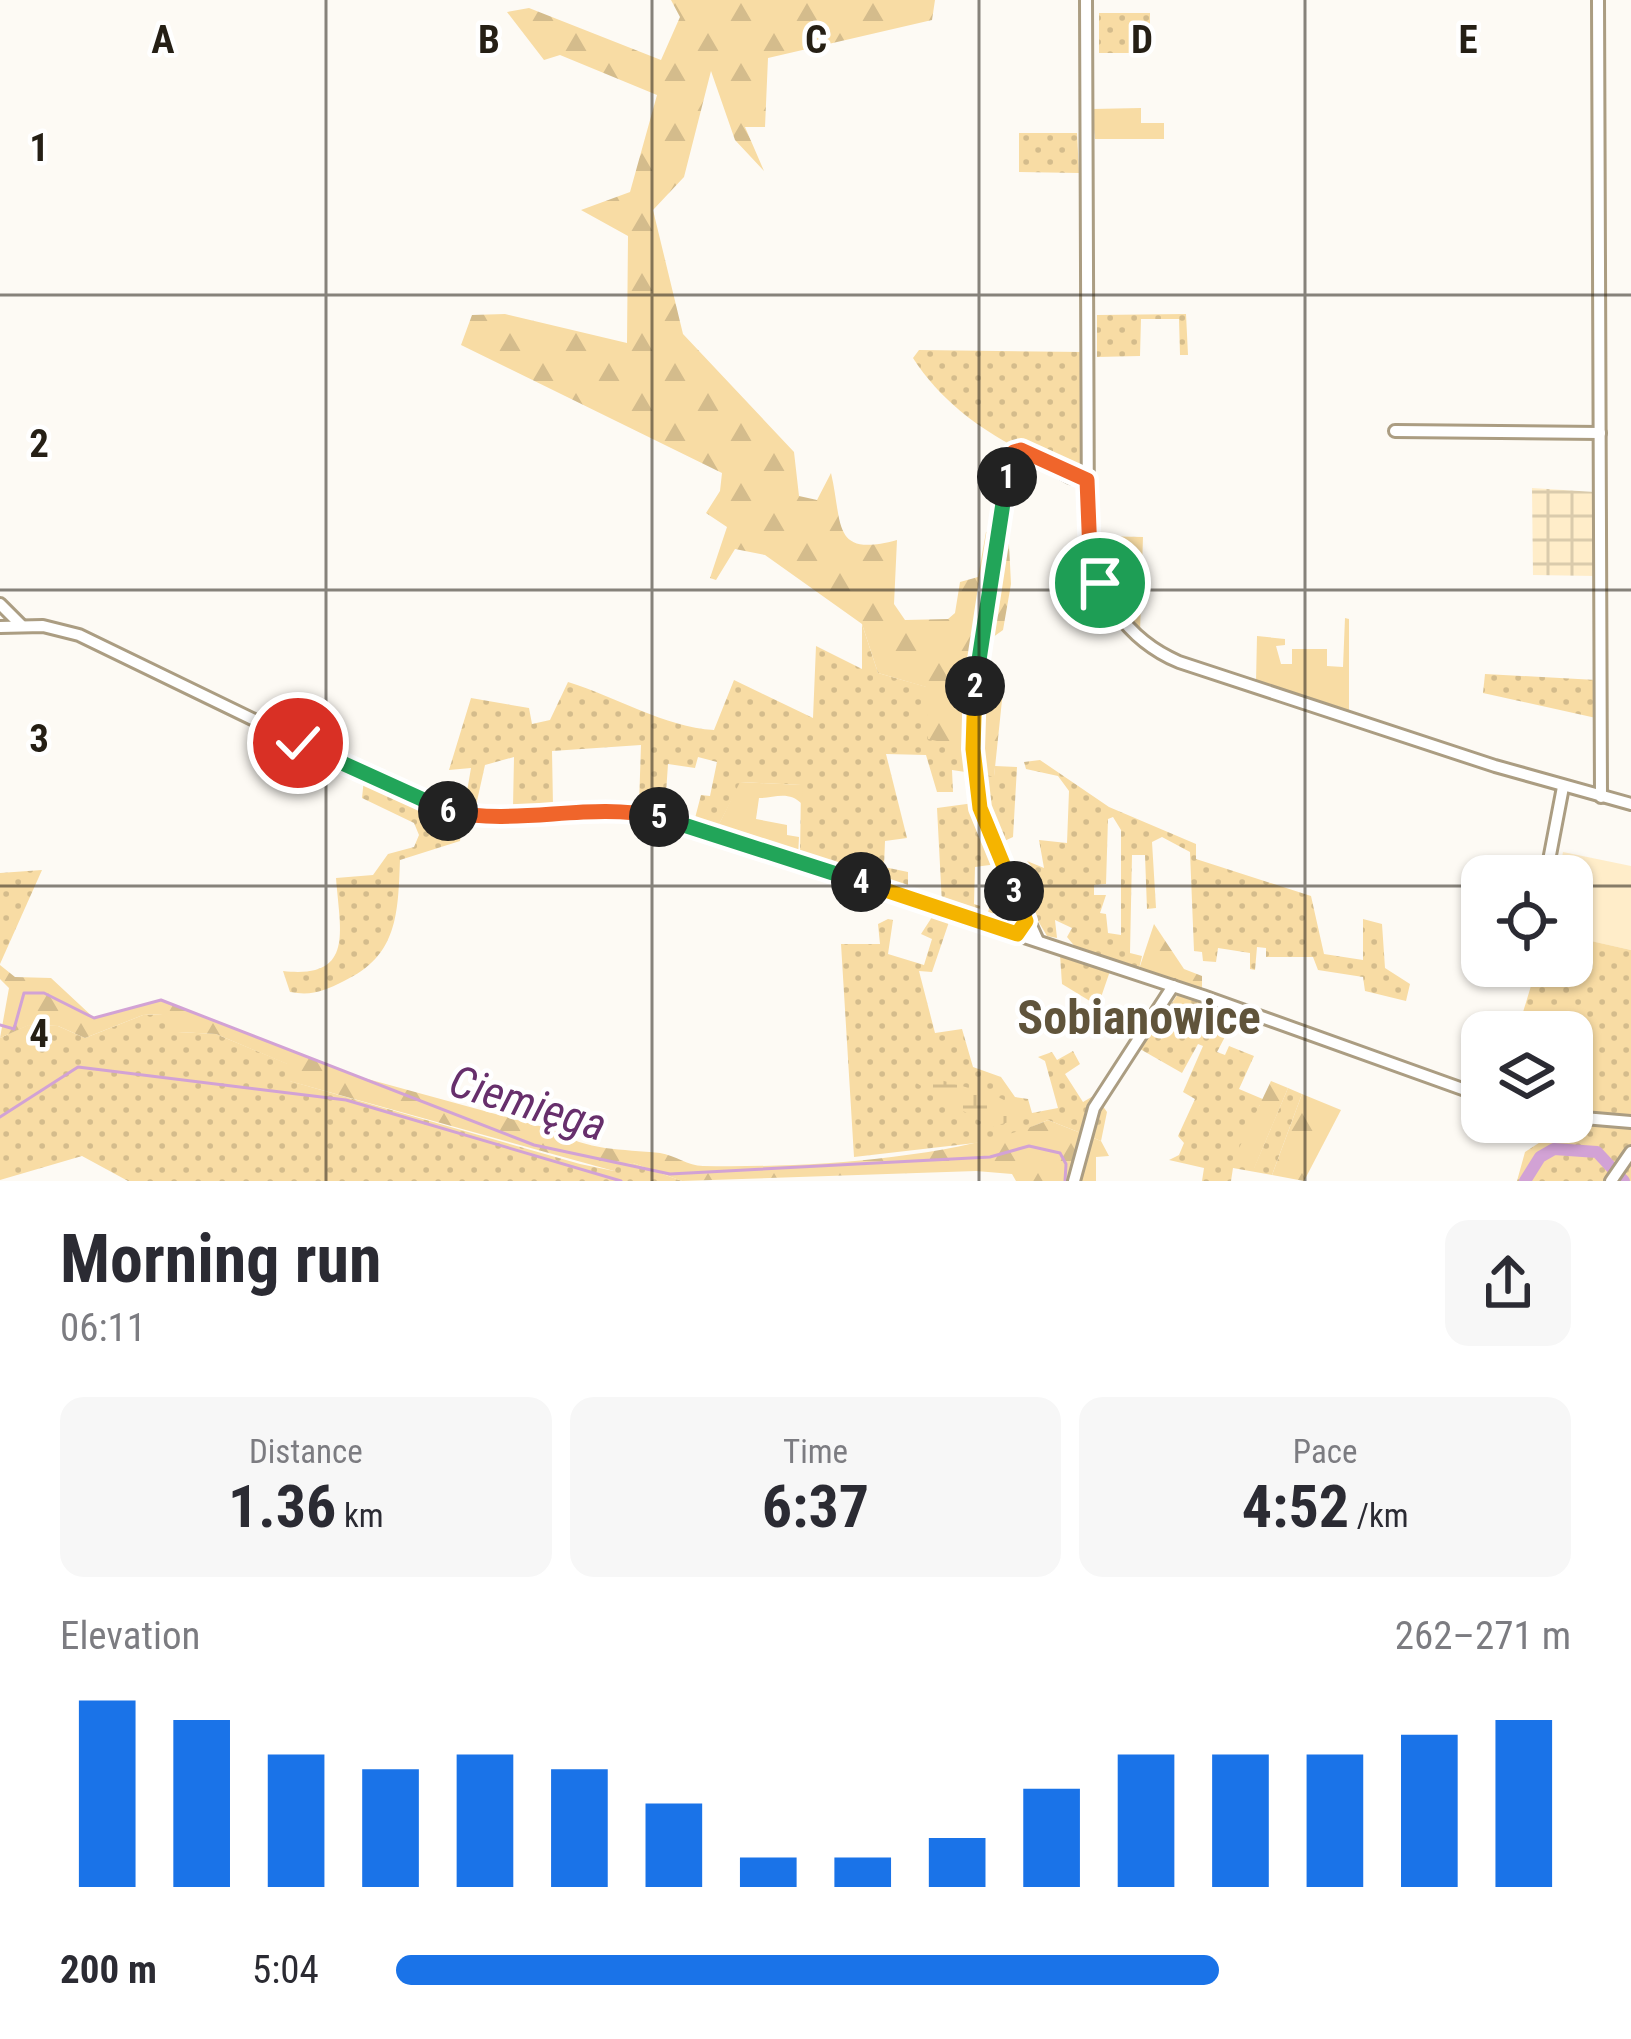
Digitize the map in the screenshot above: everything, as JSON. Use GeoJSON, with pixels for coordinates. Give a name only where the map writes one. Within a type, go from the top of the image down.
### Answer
{"type":"FeatureCollection","features":[{"type":"Feature","properties":{"kind":"street"},"geometry":{"type":"LineString","coordinates":[[1086,0],[1088,536],[1097,575],[1118,614],[1150,648],[1201,670],[1563,788],[1631,804]]}},
{"type":"Feature","properties":{"kind":"street"},"geometry":{"type":"LineString","coordinates":[[1598,0],[1601,797]]}},
{"type":"Feature","properties":{"kind":"street"},"geometry":{"type":"LineString","coordinates":[[1394,431],[1600,433]]}},
{"type":"Feature","properties":{"kind":"street"},"geometry":{"type":"LineString","coordinates":[[1038,941],[977,796],[976,655],[1014,452],[1021,450],[1087,480]]}},
{"type":"Feature","properties":{"kind":"street"},"geometry":{"type":"LineString","coordinates":[[0,604],[21,626]]}},
{"type":"Feature","properties":{"kind":"street"},"geometry":{"type":"LineString","coordinates":[[0,627],[21,626],[86,638],[443,810],[489,818],[608,810],[656,816],[1174,986],[1461,1088]]}},
{"type":"Feature","properties":{"kind":"street"},"geometry":{"type":"LineString","coordinates":[[1550,855],[1563,788]]}},
{"type":"Feature","properties":{"kind":"street"},"geometry":{"type":"LineString","coordinates":[[1017,934],[1026,921]]}},
{"type":"Feature","properties":{"kind":"street"},"geometry":{"type":"LineString","coordinates":[[1074,1181],[1094,1108],[1174,986]]}},
{"type":"Feature","properties":{"kind":"street"},"geometry":{"type":"LineString","coordinates":[[1593,1118],[1631,1121]]}},
{"type":"Feature","properties":{"kind":"street"},"geometry":{"type":"LineString","coordinates":[[1611,1181],[1630,1154]]}},
{"type":"Feature","properties":{"kind":"shaded area"},"geometry":{"type":"Polygon","coordinates":[[[1532,488],[1595,492],[1596,576],[1533,575],[1532,488]]]}},
{"type":"Feature","properties":{"kind":"shaded area"},"geometry":{"type":"Polygon","coordinates":[[[1593,858],[1631,866],[1631,950],[1593,942],[1593,858]]]}},
{"type":"Feature","properties":{"kind":"green space"},"geometry":{"type":"Polygon","coordinates":[[[671,0],[935,0],[932,20],[768,58],[765,127],[745,127],[764,171],[735,140],[711,71],[684,177],[653,210],[683,334],[794,452],[799,496],[817,500],[831,473],[840,521],[850,540],[876,544],[897,540],[894,604],[905,620],[948,619],[955,613],[960,582],[978,577],[986,532],[1008,525],[1011,584],[1003,630],[989,640],[983,677],[1004,681],[994,777],[979,773],[968,748],[928,739],[926,687],[878,673],[862,624],[765,555],[735,549],[716,580],[710,578],[727,527],[706,513],[720,491],[722,473],[461,345],[472,315],[505,314],[627,343],[628,236],[581,210],[630,192],[657,95],[560,55],[544,60],[507,12],[529,8],[661,60],[680,17],[671,0]]]}},
{"type":"Feature","properties":{"kind":"green space"},"geometry":{"type":"Polygon","coordinates":[[[1099,13],[1150,13],[1150,53],[1099,53],[1099,13]]]}},
{"type":"Feature","properties":{"kind":"green space"},"geometry":{"type":"Polygon","coordinates":[[[1141,108],[1141,123],[1164,123],[1164,139],[1095,139],[1092,109],[1141,108]]]}},
{"type":"Feature","properties":{"kind":"green space"},"geometry":{"type":"Polygon","coordinates":[[[1019,133],[1077,133],[1079,173],[1019,172],[1019,133]]]}},
{"type":"Feature","properties":{"kind":"green space"},"geometry":{"type":"Polygon","coordinates":[[[1186,314],[1188,355],[1180,355],[1179,319],[1141,319],[1140,356],[1097,357],[1097,315],[1186,314]]]}},
{"type":"Feature","properties":{"kind":"green space"},"geometry":{"type":"Polygon","coordinates":[[[919,350],[1083,352],[1082,477],[1010,444],[966,416],[913,358],[919,350]]]}},
{"type":"Feature","properties":{"kind":"green space"},"geometry":{"type":"Polygon","coordinates":[[[1095,536],[1143,537],[1140,632],[1109,588],[1095,536]]]}},
{"type":"Feature","properties":{"kind":"green space"},"geometry":{"type":"Polygon","coordinates":[[[1345,618],[1349,619],[1349,712],[1256,682],[1257,636],[1285,639],[1285,645],[1276,646],[1281,664],[1292,664],[1292,649],[1327,649],[1327,666],[1343,667],[1345,618]]]}},
{"type":"Feature","properties":{"kind":"green space"},"geometry":{"type":"Polygon","coordinates":[[[862,624],[878,673],[927,687],[994,776],[995,766],[1017,767],[1013,837],[998,844],[985,813],[979,774],[952,770],[953,792],[937,792],[926,755],[886,754],[907,838],[885,841],[884,867],[908,872],[908,892],[800,857],[801,785],[741,782],[716,830],[694,822],[701,795],[710,796],[717,762],[698,757],[695,768],[668,764],[665,808],[639,805],[641,745],[552,751],[553,806],[513,807],[514,757],[485,765],[475,810],[464,809],[471,768],[449,770],[471,698],[529,708],[532,724],[550,720],[568,682],[659,717],[714,730],[734,680],[813,718],[816,646],[862,669],[862,624]]]}},
{"type":"Feature","properties":{"kind":"green space"},"geometry":{"type":"Polygon","coordinates":[[[1485,674],[1596,680],[1596,718],[1483,693],[1485,674]]]}},
{"type":"Feature","properties":{"kind":"green space"},"geometry":{"type":"Polygon","coordinates":[[[1040,760],[1109,807],[1196,844],[1196,859],[1311,896],[1324,954],[1363,960],[1363,919],[1382,924],[1385,968],[1410,984],[1406,1001],[1365,991],[1363,977],[1318,970],[1313,957],[1266,957],[1266,948],[1257,947],[1255,970],[1250,969],[1250,953],[1218,948],[1216,962],[1203,961],[1202,952],[1194,951],[1190,852],[1162,837],[1152,842],[1156,908],[1147,909],[1145,855],[1132,855],[1130,953],[1142,956],[1139,969],[1077,949],[1067,937],[1072,928],[1055,920],[1057,938],[1047,936],[1018,887],[1035,871],[1027,861],[1044,868],[1039,840],[1067,843],[1069,791],[1058,776],[1026,769],[1024,762],[1040,760]],[[1113,817],[1108,819],[1106,884],[1094,885],[1094,895],[1106,895],[1100,913],[1106,914],[1108,933],[1121,935],[1121,830],[1113,817]]]}},
{"type":"Feature","properties":{"kind":"green space"},"geometry":{"type":"Polygon","coordinates":[[[364,779],[463,818],[460,841],[400,860],[392,931],[362,971],[330,988],[290,992],[283,971],[322,967],[338,948],[336,878],[373,875],[388,854],[414,847],[419,835],[414,823],[362,798],[364,779]]]}},
{"type":"Feature","properties":{"kind":"green space"},"geometry":{"type":"Polygon","coordinates":[[[740,782],[802,785],[803,805],[786,796],[759,798],[756,819],[787,825],[787,835],[799,837],[798,856],[716,830],[740,782]]]}},
{"type":"Feature","properties":{"kind":"green space"},"geometry":{"type":"Polygon","coordinates":[[[974,803],[997,864],[975,867],[974,904],[980,906],[979,914],[987,916],[990,905],[994,915],[1005,917],[1007,905],[1016,902],[1019,927],[942,904],[937,808],[974,803]]]}},
{"type":"Feature","properties":{"kind":"green space"},"geometry":{"type":"Polygon","coordinates":[[[42,870],[0,964],[0,873],[42,870]]]}},
{"type":"Feature","properties":{"kind":"green space"},"geometry":{"type":"Polygon","coordinates":[[[934,914],[950,919],[932,972],[919,971],[935,1033],[962,1029],[973,1067],[1001,1077],[1015,1097],[1028,1099],[1032,1113],[1058,1108],[1045,1061],[1038,1057],[1052,1052],[1057,1060],[1073,1051],[1080,1064],[1065,1074],[1083,1102],[1095,1095],[1107,1112],[1101,1141],[1048,1120],[1001,1140],[854,1157],[841,944],[880,944],[878,924],[893,920],[888,954],[924,965],[932,939],[921,934],[934,914]]]}},
{"type":"Feature","properties":{"kind":"green space"},"geometry":{"type":"Polygon","coordinates":[[[1154,924],[1184,969],[1202,976],[1202,990],[1139,969],[1154,924]]]}},
{"type":"Feature","properties":{"kind":"green space"},"geometry":{"type":"Polygon","coordinates":[[[1593,941],[1631,950],[1631,1118],[1593,1115],[1593,1011],[1523,1011],[1531,987],[1593,987],[1593,941]]]}},
{"type":"Feature","properties":{"kind":"green space"},"geometry":{"type":"Polygon","coordinates":[[[1060,955],[1110,971],[1098,1006],[1062,984],[1060,955]]]}},
{"type":"Feature","properties":{"kind":"green space"},"geometry":{"type":"Polygon","coordinates":[[[0,965],[15,977],[51,978],[94,1018],[161,1000],[353,1075],[554,1130],[592,1145],[660,1153],[697,1166],[787,1165],[925,1152],[1048,1120],[1101,1141],[1109,1156],[1096,1157],[1096,1181],[1016,1181],[1012,1174],[976,1171],[682,1181],[633,1163],[618,1164],[614,1171],[289,1081],[287,1064],[216,1034],[177,1032],[162,1014],[143,1015],[85,1038],[58,1026],[29,1025],[0,1038],[9,988],[0,979],[0,965]]]}},
{"type":"Feature","properties":{"kind":"green space"},"geometry":{"type":"Polygon","coordinates":[[[1178,994],[1218,1007],[1215,1015],[1227,1020],[1232,1014],[1244,1019],[1239,1032],[1229,1029],[1217,1052],[1225,1055],[1229,1046],[1254,1056],[1239,1089],[1265,1100],[1259,1106],[1254,1168],[1288,1088],[1302,1094],[1272,1175],[1233,1168],[1231,1181],[1202,1181],[1204,1168],[1169,1160],[1179,1155],[1184,1143],[1178,1136],[1195,1099],[1183,1092],[1203,1046],[1198,1044],[1182,1073],[1140,1049],[1178,994]]]}},
{"type":"Feature","properties":{"kind":"green space"},"geometry":{"type":"Polygon","coordinates":[[[163,1014],[178,1032],[216,1034],[288,1064],[290,1081],[580,1164],[614,1171],[617,1164],[633,1163],[682,1181],[128,1181],[82,1156],[0,1180],[0,1038],[28,1025],[58,1026],[85,1038],[143,1015],[163,1014]]]}},
{"type":"Feature","properties":{"kind":"green space"},"geometry":{"type":"Polygon","coordinates":[[[919,1074],[994,1095],[1024,1110],[1025,1118],[990,1127],[908,1078],[919,1074]]]}},
{"type":"Feature","properties":{"kind":"green space"},"geometry":{"type":"Polygon","coordinates":[[[1271,1081],[1288,1088],[1254,1169],[1232,1163],[1271,1081]]]}},
{"type":"Feature","properties":{"kind":"green space"},"geometry":{"type":"Polygon","coordinates":[[[1302,1094],[1341,1110],[1304,1181],[1272,1175],[1302,1094]]]}},
{"type":"Feature","properties":{"kind":"green space"},"geometry":{"type":"Polygon","coordinates":[[[1593,1126],[1631,1127],[1631,1181],[1517,1181],[1525,1152],[1539,1143],[1593,1143],[1593,1126]]]}},
{"type":"Feature","properties":{"kind":"waterway","name":"Ciemięga"},"geometry":{"type":"LineString","coordinates":[[0,1025],[14,1029],[24,993],[44,993],[94,1018],[161,1000],[534,1145],[670,1174],[990,1157],[1029,1146],[1060,1153],[1066,1164],[1065,1181]]}},
{"type":"Feature","properties":{"kind":"waterway"},"geometry":{"type":"LineString","coordinates":[[0,1117],[78,1067],[346,1100],[621,1181]]}},
{"type":"Feature","properties":{"kind":"waterway"},"geometry":{"type":"LineString","coordinates":[[1525,1181],[1540,1157],[1554,1149],[1597,1152],[1624,1181]]}},
{"type":"Feature","properties":{"kind":"district","name":"Sobianowice"},"geometry":{"type":"Point","coordinates":[1139,1017]}},
{"type":"Feature","properties":{"kind":"route"},"geometry":{"type":"LineString","coordinates":[[298,743],[443,810],[489,818],[608,810],[656,816],[1017,934],[1026,921],[982,818],[973,749],[976,655],[992,584],[997,526],[1017,450],[1070,477],[1087,480],[1090,553],[1100,583]]}}]}
